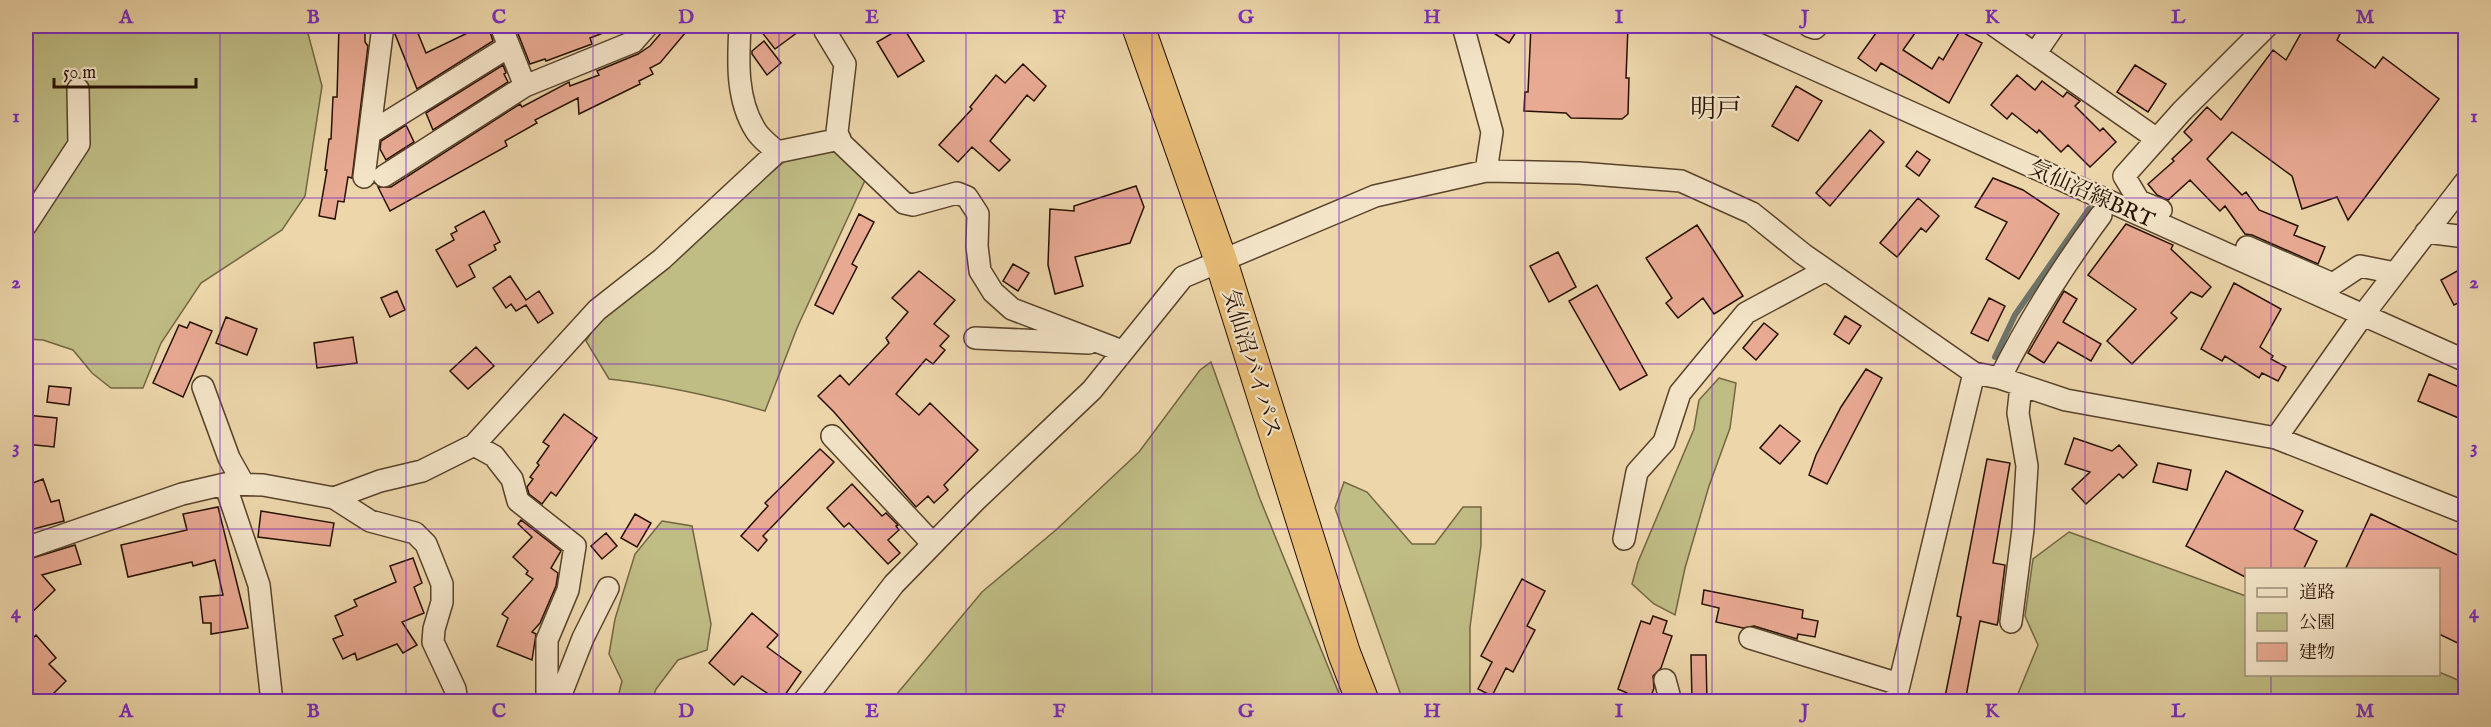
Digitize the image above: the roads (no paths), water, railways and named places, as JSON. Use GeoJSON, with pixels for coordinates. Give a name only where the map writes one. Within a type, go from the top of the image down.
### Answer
{"type":"FeatureCollection","features":[{"type":"Feature","properties":{"kind":"highway","name":"気仙沼バイパス"},"geometry":{"type":"LineString","coordinates":[[1138,26],[1221,261],[1344,652],[1363,702]]}},
{"type":"Feature","properties":{"kind":"street"},"geometry":{"type":"LineString","coordinates":[[383,26],[370,133],[374,177],[525,86],[633,42],[647,26]]}},
{"type":"Feature","properties":{"kind":"street"},"geometry":{"type":"LineString","coordinates":[[501,26],[525,86]]}},
{"type":"Feature","properties":{"kind":"street"},"geometry":{"type":"LineString","coordinates":[[740,26],[738,70],[744,106],[757,132],[777,152]]}},
{"type":"Feature","properties":{"kind":"street"},"geometry":{"type":"LineString","coordinates":[[1463,26],[1492,132],[1486,171]]}},
{"type":"Feature","properties":{"kind":"street","name":"気仙沼線BRT"},"geometry":{"type":"LineString","coordinates":[[1718,26],[2466,361]]}},
{"type":"Feature","properties":{"kind":"street"},"geometry":{"type":"LineString","coordinates":[[1809,26],[1815,28],[1817,26]]}},
{"type":"Feature","properties":{"kind":"street"},"geometry":{"type":"LineString","coordinates":[[1995,26],[2157,139]]}},
{"type":"Feature","properties":{"kind":"street"},"geometry":{"type":"LineString","coordinates":[[2035,54],[2054,26]]}},
{"type":"Feature","properties":{"kind":"street"},"geometry":{"type":"LineString","coordinates":[[2267,26],[2124,176],[2139,201],[2332,284],[2361,266],[2395,273]]}},
{"type":"Feature","properties":{"kind":"street"},"geometry":{"type":"LineString","coordinates":[[825,32],[835,44],[845,64],[837,132],[841,143],[904,203],[913,205],[957,193],[967,197],[978,214],[977,246],[980,271],[993,292],[1012,309],[1122,351]]}},
{"type":"Feature","properties":{"kind":"street"},"geometry":{"type":"LineString","coordinates":[[370,133],[508,47]]}},
{"type":"Feature","properties":{"kind":"street"},"geometry":{"type":"LineString","coordinates":[[26,225],[80,144],[78,89]]}},
{"type":"Feature","properties":{"kind":"street"},"geometry":{"type":"LineString","coordinates":[[334,498],[380,481],[422,471],[474,445],[597,310],[662,259],[777,152],[840,139]]}},
{"type":"Feature","properties":{"kind":"street"},"geometry":{"type":"LineString","coordinates":[[803,702],[894,584],[974,502],[1092,390],[1184,277],[1375,196],[1486,171],[1580,173],[1681,181],[1752,213],[1826,270],[1974,373],[2000,378],[2066,400],[2276,438],[2466,513]]}},
{"type":"Feature","properties":{"kind":"street"},"geometry":{"type":"LineString","coordinates":[[2276,438],[2363,315],[2466,181]]}},
{"type":"Feature","properties":{"kind":"street"},"geometry":{"type":"LineString","coordinates":[[2000,378],[2025,328],[2058,273],[2101,215]]}},
{"type":"Feature","properties":{"kind":"street"},"geometry":{"type":"LineString","coordinates":[[2426,232],[2466,237]]}},
{"type":"Feature","properties":{"kind":"street"},"geometry":{"type":"LineString","coordinates":[[1624,540],[1637,472],[1664,442],[1680,393],[1746,313],[1826,270]]}},
{"type":"Feature","properties":{"kind":"street"},"geometry":{"type":"LineString","coordinates":[[975,338],[1102,344]]}},
{"type":"Feature","properties":{"kind":"street"},"geometry":{"type":"LineString","coordinates":[[1750,638],[1897,693],[1974,373]]}},
{"type":"Feature","properties":{"kind":"street"},"geometry":{"type":"LineString","coordinates":[[2011,622],[2023,529],[2027,466],[2018,413],[2021,386]]}},
{"type":"Feature","properties":{"kind":"street"},"geometry":{"type":"LineString","coordinates":[[203,387],[229,458],[259,585],[272,702]]}},
{"type":"Feature","properties":{"kind":"street"},"geometry":{"type":"LineString","coordinates":[[832,436],[933,544]]}},
{"type":"Feature","properties":{"kind":"street"},"geometry":{"type":"LineString","coordinates":[[474,445],[495,456],[512,479],[518,501],[575,546],[568,590],[548,640],[548,702]]}},
{"type":"Feature","properties":{"kind":"street"},"geometry":{"type":"LineString","coordinates":[[26,546],[182,494],[234,483],[334,498],[370,521],[415,533],[426,544],[442,584],[442,602],[434,629],[433,642],[455,689],[457,702]]}},
{"type":"Feature","properties":{"kind":"street"},"geometry":{"type":"LineString","coordinates":[[558,702],[583,638],[608,588]]}},
{"type":"Feature","properties":{"kind":"street"},"geometry":{"type":"LineString","coordinates":[[1665,680],[1671,702]]}},
{"type":"Feature","properties":{"kind":"waterway"},"geometry":{"type":"LineString","coordinates":[[1995,357],[2015,315],[2089,209]]}},
{"type":"Feature","properties":{"kind":"district","name":"明戸"},"geometry":{"type":"Point","coordinates":[1716,108]}}]}
